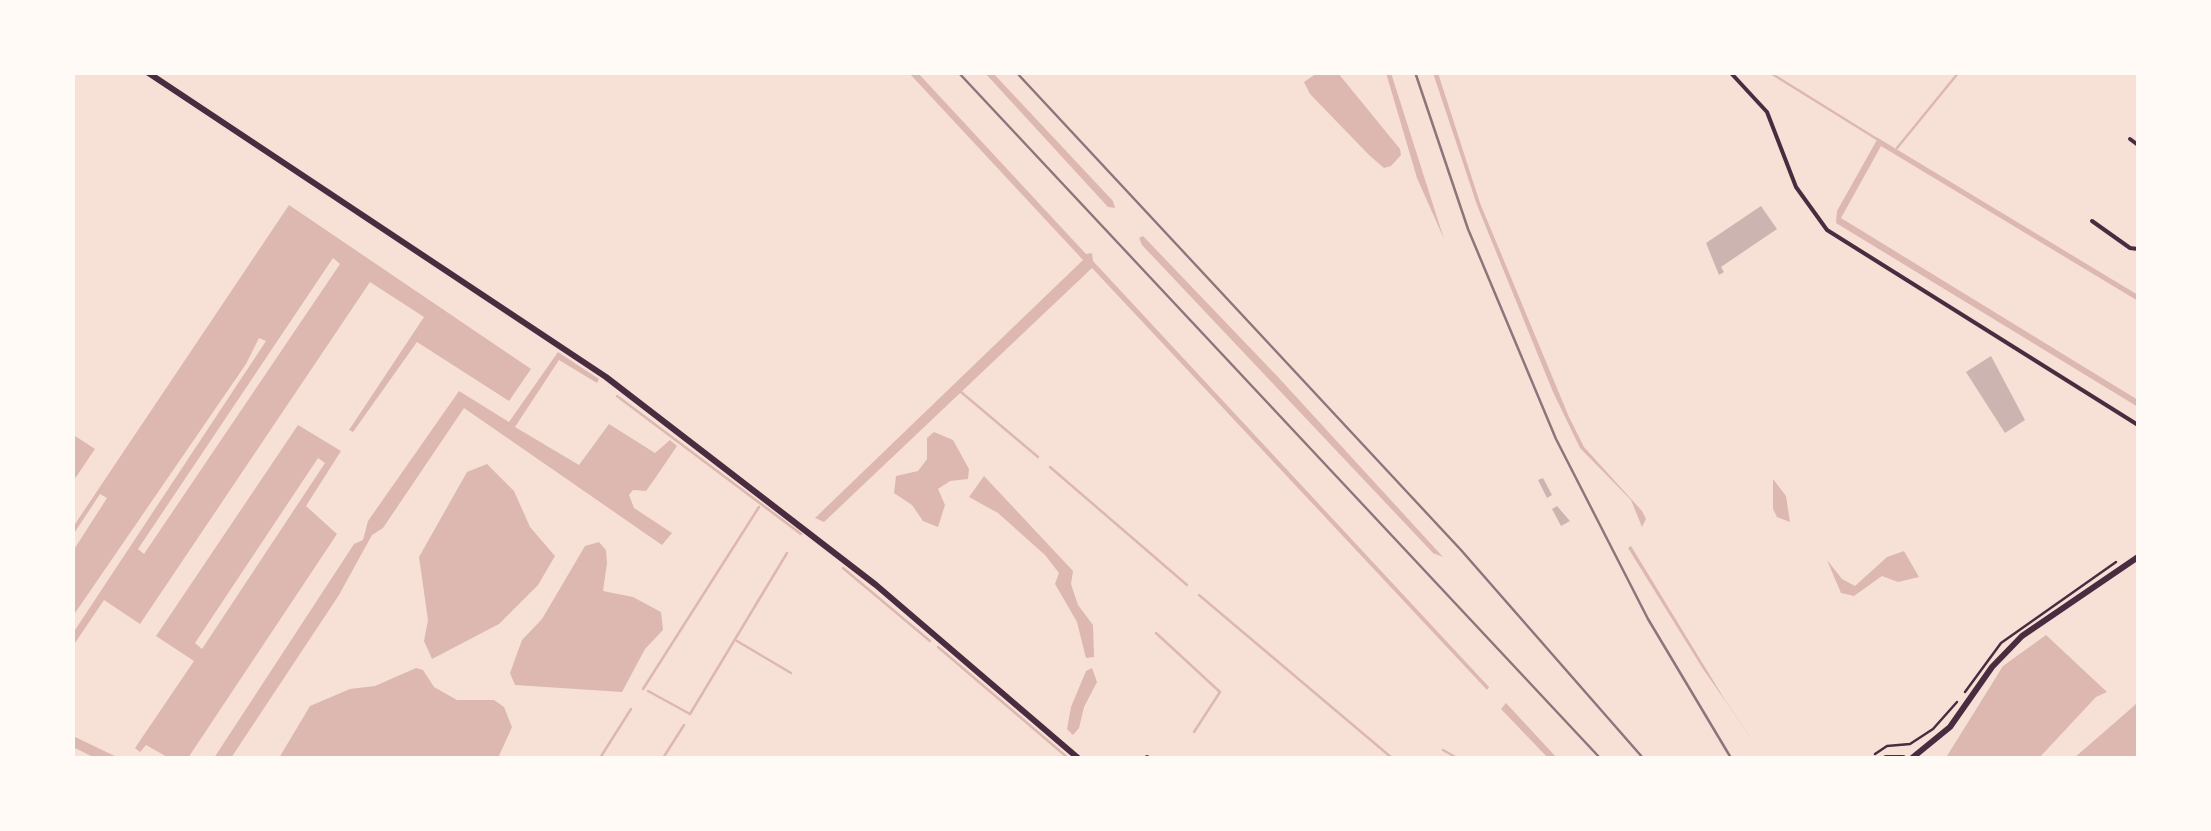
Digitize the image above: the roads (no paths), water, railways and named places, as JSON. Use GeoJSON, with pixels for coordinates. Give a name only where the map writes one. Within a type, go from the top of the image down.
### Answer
{"type":"FeatureCollection","features":[{"type":"Feature","properties":{"kind":"main road"},"geometry":{"type":"LineString","coordinates":[[147,72],[606,377],[876,585],[1078,758]]}},
{"type":"Feature","properties":{"kind":"main road"},"geometry":{"type":"LineString","coordinates":[[1912,758],[1950,727],[1992,667],[2022,636],[2138,558]]}},
{"type":"Feature","properties":{"kind":"main road"},"geometry":{"type":"LineString","coordinates":[[1886,758],[1903,758]]}},
{"type":"Feature","properties":{"kind":"street"},"geometry":{"type":"LineString","coordinates":[[1730,72],[1767,112],[1804,202],[1839,240],[2138,425]]}},
{"type":"Feature","properties":{"kind":"street"},"geometry":{"type":"LineString","coordinates":[[2130,139],[2138,145]]}},
{"type":"Feature","properties":{"kind":"street"},"geometry":{"type":"LineString","coordinates":[[2092,221],[2130,248],[2138,248]]}},
{"type":"Feature","properties":{"kind":"street"},"geometry":{"type":"LineString","coordinates":[[1849,758],[1872,758]]}},
{"type":"Feature","properties":{"kind":"waterway"},"geometry":{"type":"LineString","coordinates":[[1769,72],[1880,141]]}},
{"type":"Feature","properties":{"kind":"waterway"},"geometry":{"type":"LineString","coordinates":[[1897,148],[1959,72]]}},
{"type":"Feature","properties":{"kind":"waterway"},"geometry":{"type":"LineString","coordinates":[[961,392],[1038,457]]}},
{"type":"Feature","properties":{"kind":"waterway"},"geometry":{"type":"LineString","coordinates":[[617,396],[801,534]]}},
{"type":"Feature","properties":{"kind":"waterway"},"geometry":{"type":"LineString","coordinates":[[1050,467],[1187,585]]}},
{"type":"Feature","properties":{"kind":"waterway"},"geometry":{"type":"LineString","coordinates":[[643,689],[759,507]]}},
{"type":"Feature","properties":{"kind":"waterway"},"geometry":{"type":"LineString","coordinates":[[648,691],[690,714],[787,553]]}},
{"type":"Feature","properties":{"kind":"waterway"},"geometry":{"type":"LineString","coordinates":[[843,568],[930,641]]}},
{"type":"Feature","properties":{"kind":"waterway"},"geometry":{"type":"LineString","coordinates":[[1199,595],[1392,758]]}},
{"type":"Feature","properties":{"kind":"waterway"},"geometry":{"type":"LineString","coordinates":[[1156,633],[1220,692],[1194,732]]}},
{"type":"Feature","properties":{"kind":"waterway"},"geometry":{"type":"LineString","coordinates":[[737,641],[791,673]]}},
{"type":"Feature","properties":{"kind":"waterway"},"geometry":{"type":"LineString","coordinates":[[938,647],[1068,758]]}},
{"type":"Feature","properties":{"kind":"waterway"},"geometry":{"type":"LineString","coordinates":[[600,758],[631,709]]}},
{"type":"Feature","properties":{"kind":"waterway"},"geometry":{"type":"LineString","coordinates":[[663,758],[684,725]]}},
{"type":"Feature","properties":{"kind":"waterway"},"geometry":{"type":"LineString","coordinates":[[1443,750],[1457,758]]}},
{"type":"Feature","properties":{"kind":"railway"},"geometry":{"type":"LineString","coordinates":[[958,72],[1600,758]]}},
{"type":"Feature","properties":{"kind":"railway"},"geometry":{"type":"LineString","coordinates":[[1016,72],[1461,550],[1643,758]]}},
{"type":"Feature","properties":{"kind":"railway"},"geometry":{"type":"LineString","coordinates":[[1415,72],[1468,229],[1556,439],[1648,619],[1731,758]]}}]}
